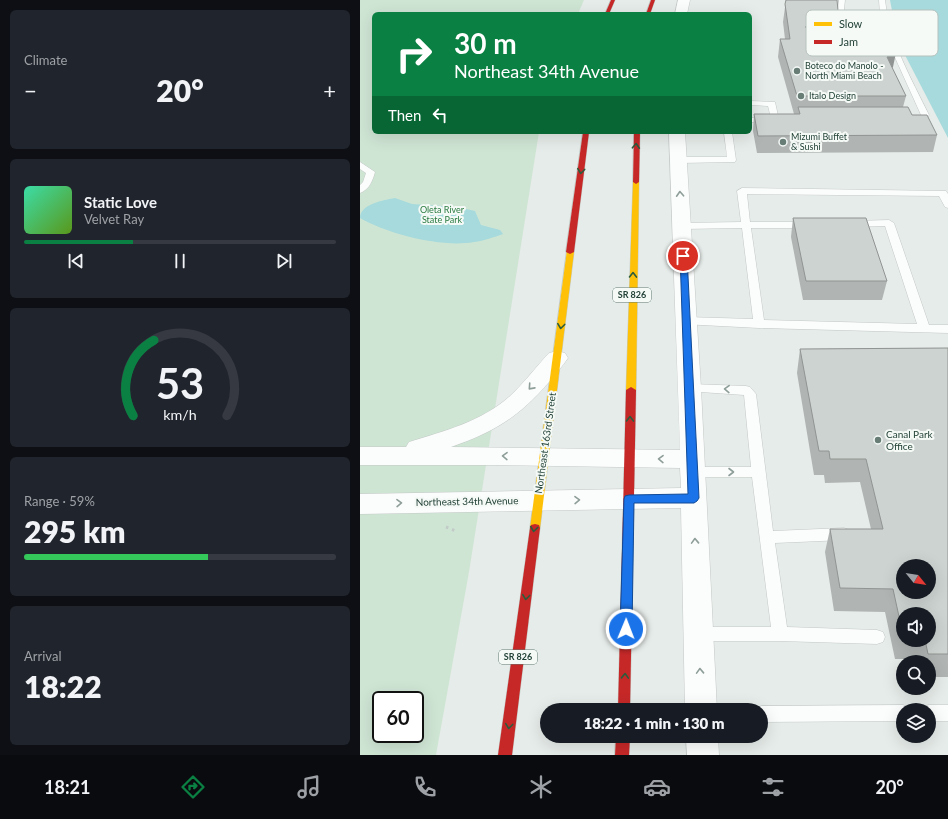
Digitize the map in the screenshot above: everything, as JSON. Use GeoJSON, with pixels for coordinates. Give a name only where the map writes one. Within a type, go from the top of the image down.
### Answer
{"type":"FeatureCollection","features":[{"type":"Feature","properties":{"kind":"main road"},"geometry":{"type":"LineString","coordinates":[[608,12],[613,0]]}},
{"type":"Feature","properties":{"kind":"main road"},"geometry":{"type":"LineString","coordinates":[[649,12],[654,0]]}},
{"type":"Feature","properties":{"kind":"main road","name":"Northeast 163rd Street"},"geometry":{"type":"LineString","coordinates":[[505,755],[586,134]]}},
{"type":"Feature","properties":{"kind":"main road","name":"SR 826"},"geometry":{"type":"LineString","coordinates":[[624,703],[630,458],[634,173],[637,134]]}},
{"type":"Feature","properties":{"kind":"main road"},"geometry":{"type":"LineString","coordinates":[[622,755],[623,743]]}},
{"type":"Feature","properties":{"kind":"street"},"geometry":{"type":"LineString","coordinates":[[681,12],[684,0]]}},
{"type":"Feature","properties":{"kind":"street"},"geometry":{"type":"LineString","coordinates":[[677,134],[690,388],[701,703]]}},
{"type":"Feature","properties":{"kind":"street"},"geometry":{"type":"LineString","coordinates":[[389,456],[447,440],[489,422],[514,406],[557,358]]}},
{"type":"Feature","properties":{"kind":"street"},"geometry":{"type":"LineString","coordinates":[[360,456],[630,458],[693,477]]}},
{"type":"Feature","properties":{"kind":"street","name":"Northeast 34th Avenue"},"geometry":{"type":"LineString","coordinates":[[360,504],[629,499],[693,477]]}},
{"type":"Feature","properties":{"kind":"street"},"geometry":{"type":"LineString","coordinates":[[702,743],[703,755]]}},
{"type":"Feature","properties":{"kind":"lane"},"geometry":{"type":"LineString","coordinates":[[841,10],[842,0]]}},
{"type":"Feature","properties":{"kind":"lane"},"geometry":{"type":"LineString","coordinates":[[898,56],[925,115],[918,119],[898,120]]}},
{"type":"Feature","properties":{"kind":"lane"},"geometry":{"type":"LineString","coordinates":[[752,103],[772,104],[779,120],[752,120]]}},
{"type":"Feature","properties":{"kind":"lane"},"geometry":{"type":"LineString","coordinates":[[679,160],[732,160],[728,134]]}},
{"type":"Feature","properties":{"kind":"lane"},"geometry":{"type":"LineString","coordinates":[[360,166],[371,172],[367,183],[360,190]]}},
{"type":"Feature","properties":{"kind":"lane"},"geometry":{"type":"LineString","coordinates":[[759,324],[742,191],[943,193],[948,205]]}},
{"type":"Feature","properties":{"kind":"lane"},"geometry":{"type":"LineString","coordinates":[[846,224],[889,223],[924,328]]}},
{"type":"Feature","properties":{"kind":"lane"},"geometry":{"type":"LineString","coordinates":[[682,226],[822,225]]}},
{"type":"Feature","properties":{"kind":"lane"},"geometry":{"type":"LineString","coordinates":[[686,321],[948,329]]}},
{"type":"Feature","properties":{"kind":"lane"},"geometry":{"type":"LineString","coordinates":[[690,388],[746,390],[750,394],[758,472],[780,634]]}},
{"type":"Feature","properties":{"kind":"lane"},"geometry":{"type":"LineString","coordinates":[[693,477],[758,472]]}},
{"type":"Feature","properties":{"kind":"lane"},"geometry":{"type":"LineString","coordinates":[[767,538],[856,533]]}},
{"type":"Feature","properties":{"kind":"lane"},"geometry":{"type":"LineString","coordinates":[[698,634],[780,634],[877,637]]}},
{"type":"Feature","properties":{"kind":"lane"},"geometry":{"type":"LineString","coordinates":[[768,714],[896,713]]}},
{"type":"Feature","properties":{"kind":"lane"},"geometry":{"type":"LineString","coordinates":[[936,713],[948,713]]}},
{"type":"Feature","properties":{"kind":"green space","name":"Oleta River State Park"},"geometry":{"type":"Polygon","coordinates":[[[360,0],[584,0],[579,12],[372,12],[372,134],[539,134],[469,572],[436,755],[360,755],[360,0]]]}},
{"type":"Feature","properties":{"kind":"water"},"geometry":{"type":"Polygon","coordinates":[[[890,0],[948,0],[948,138],[906,56],[938,56],[938,10],[892,10],[890,0]]]}},
{"type":"Feature","properties":{"kind":"water"},"geometry":{"type":"Polygon","coordinates":[[[395,198],[412,204],[457,207],[475,211],[481,225],[500,230],[503,234],[478,241],[447,243],[400,234],[360,218],[361,213],[368,206],[395,198]]]}},
{"type":"Feature","properties":{"kind":"building"},"geometry":{"type":"Polygon","coordinates":[[[786,0],[837,0],[838,10],[806,10],[806,56],[888,56],[887,57],[906,96],[797,96],[780,39],[790,39],[785,4],[786,0]]]}},
{"type":"Feature","properties":{"kind":"building"},"geometry":{"type":"Polygon","coordinates":[[[798,107],[908,107],[912,115],[927,115],[937,135],[758,136],[754,114],[800,114],[798,107]]]}},
{"type":"Feature","properties":{"kind":"building"},"geometry":{"type":"Polygon","coordinates":[[[793,218],[866,218],[887,281],[806,281],[793,218]]]}},
{"type":"Feature","properties":{"kind":"building"},"geometry":{"type":"Polygon","coordinates":[[[948,348],[948,654],[928,654],[926,647],[936,647],[936,607],[897,607],[893,589],[840,588],[830,529],[883,529],[866,459],[830,459],[829,451],[819,451],[800,349],[948,348]]]}},
{"type":"Feature","properties":{"kind":"traffic: slow"},"geometry":{"type":"LineString","coordinates":[[631,390],[636,182]]}},
{"type":"Feature","properties":{"kind":"traffic: slow"},"geometry":{"type":"LineString","coordinates":[[535,528],[570,252]]}},
{"type":"Feature","properties":{"kind":"traffic: jam"},"geometry":{"type":"LineString","coordinates":[[608,12],[613,0]]}},
{"type":"Feature","properties":{"kind":"traffic: jam"},"geometry":{"type":"LineString","coordinates":[[649,12],[653,0]]}},
{"type":"Feature","properties":{"kind":"traffic: jam"},"geometry":{"type":"LineString","coordinates":[[570,252],[586,134]]}},
{"type":"Feature","properties":{"kind":"traffic: jam"},"geometry":{"type":"LineString","coordinates":[[636,182],[637,134]]}},
{"type":"Feature","properties":{"kind":"traffic: jam"},"geometry":{"type":"LineString","coordinates":[[624,703],[631,390]]}},
{"type":"Feature","properties":{"kind":"traffic: jam"},"geometry":{"type":"LineString","coordinates":[[505,755],[535,528]]}},
{"type":"Feature","properties":{"kind":"traffic: jam"},"geometry":{"type":"LineString","coordinates":[[622,755],[623,743]]}},
{"type":"Feature","properties":{"kind":"place","name":"Boteco do Manolo - North Miami Beach"},"geometry":{"type":"Point","coordinates":[797,71]}},
{"type":"Feature","properties":{"kind":"place","name":"Italo Design"},"geometry":{"type":"Point","coordinates":[801,96]}},
{"type":"Feature","properties":{"kind":"place","name":"Mizumi Buffet & Sushi"},"geometry":{"type":"Point","coordinates":[783,142]}},
{"type":"Feature","properties":{"kind":"place","name":"Canal Park Office"},"geometry":{"type":"Point","coordinates":[878,440]}},
{"type":"Feature","properties":{"kind":"route"},"geometry":{"type":"LineString","coordinates":[[626,629],[629,499],[694,498],[683,256]]}}]}
